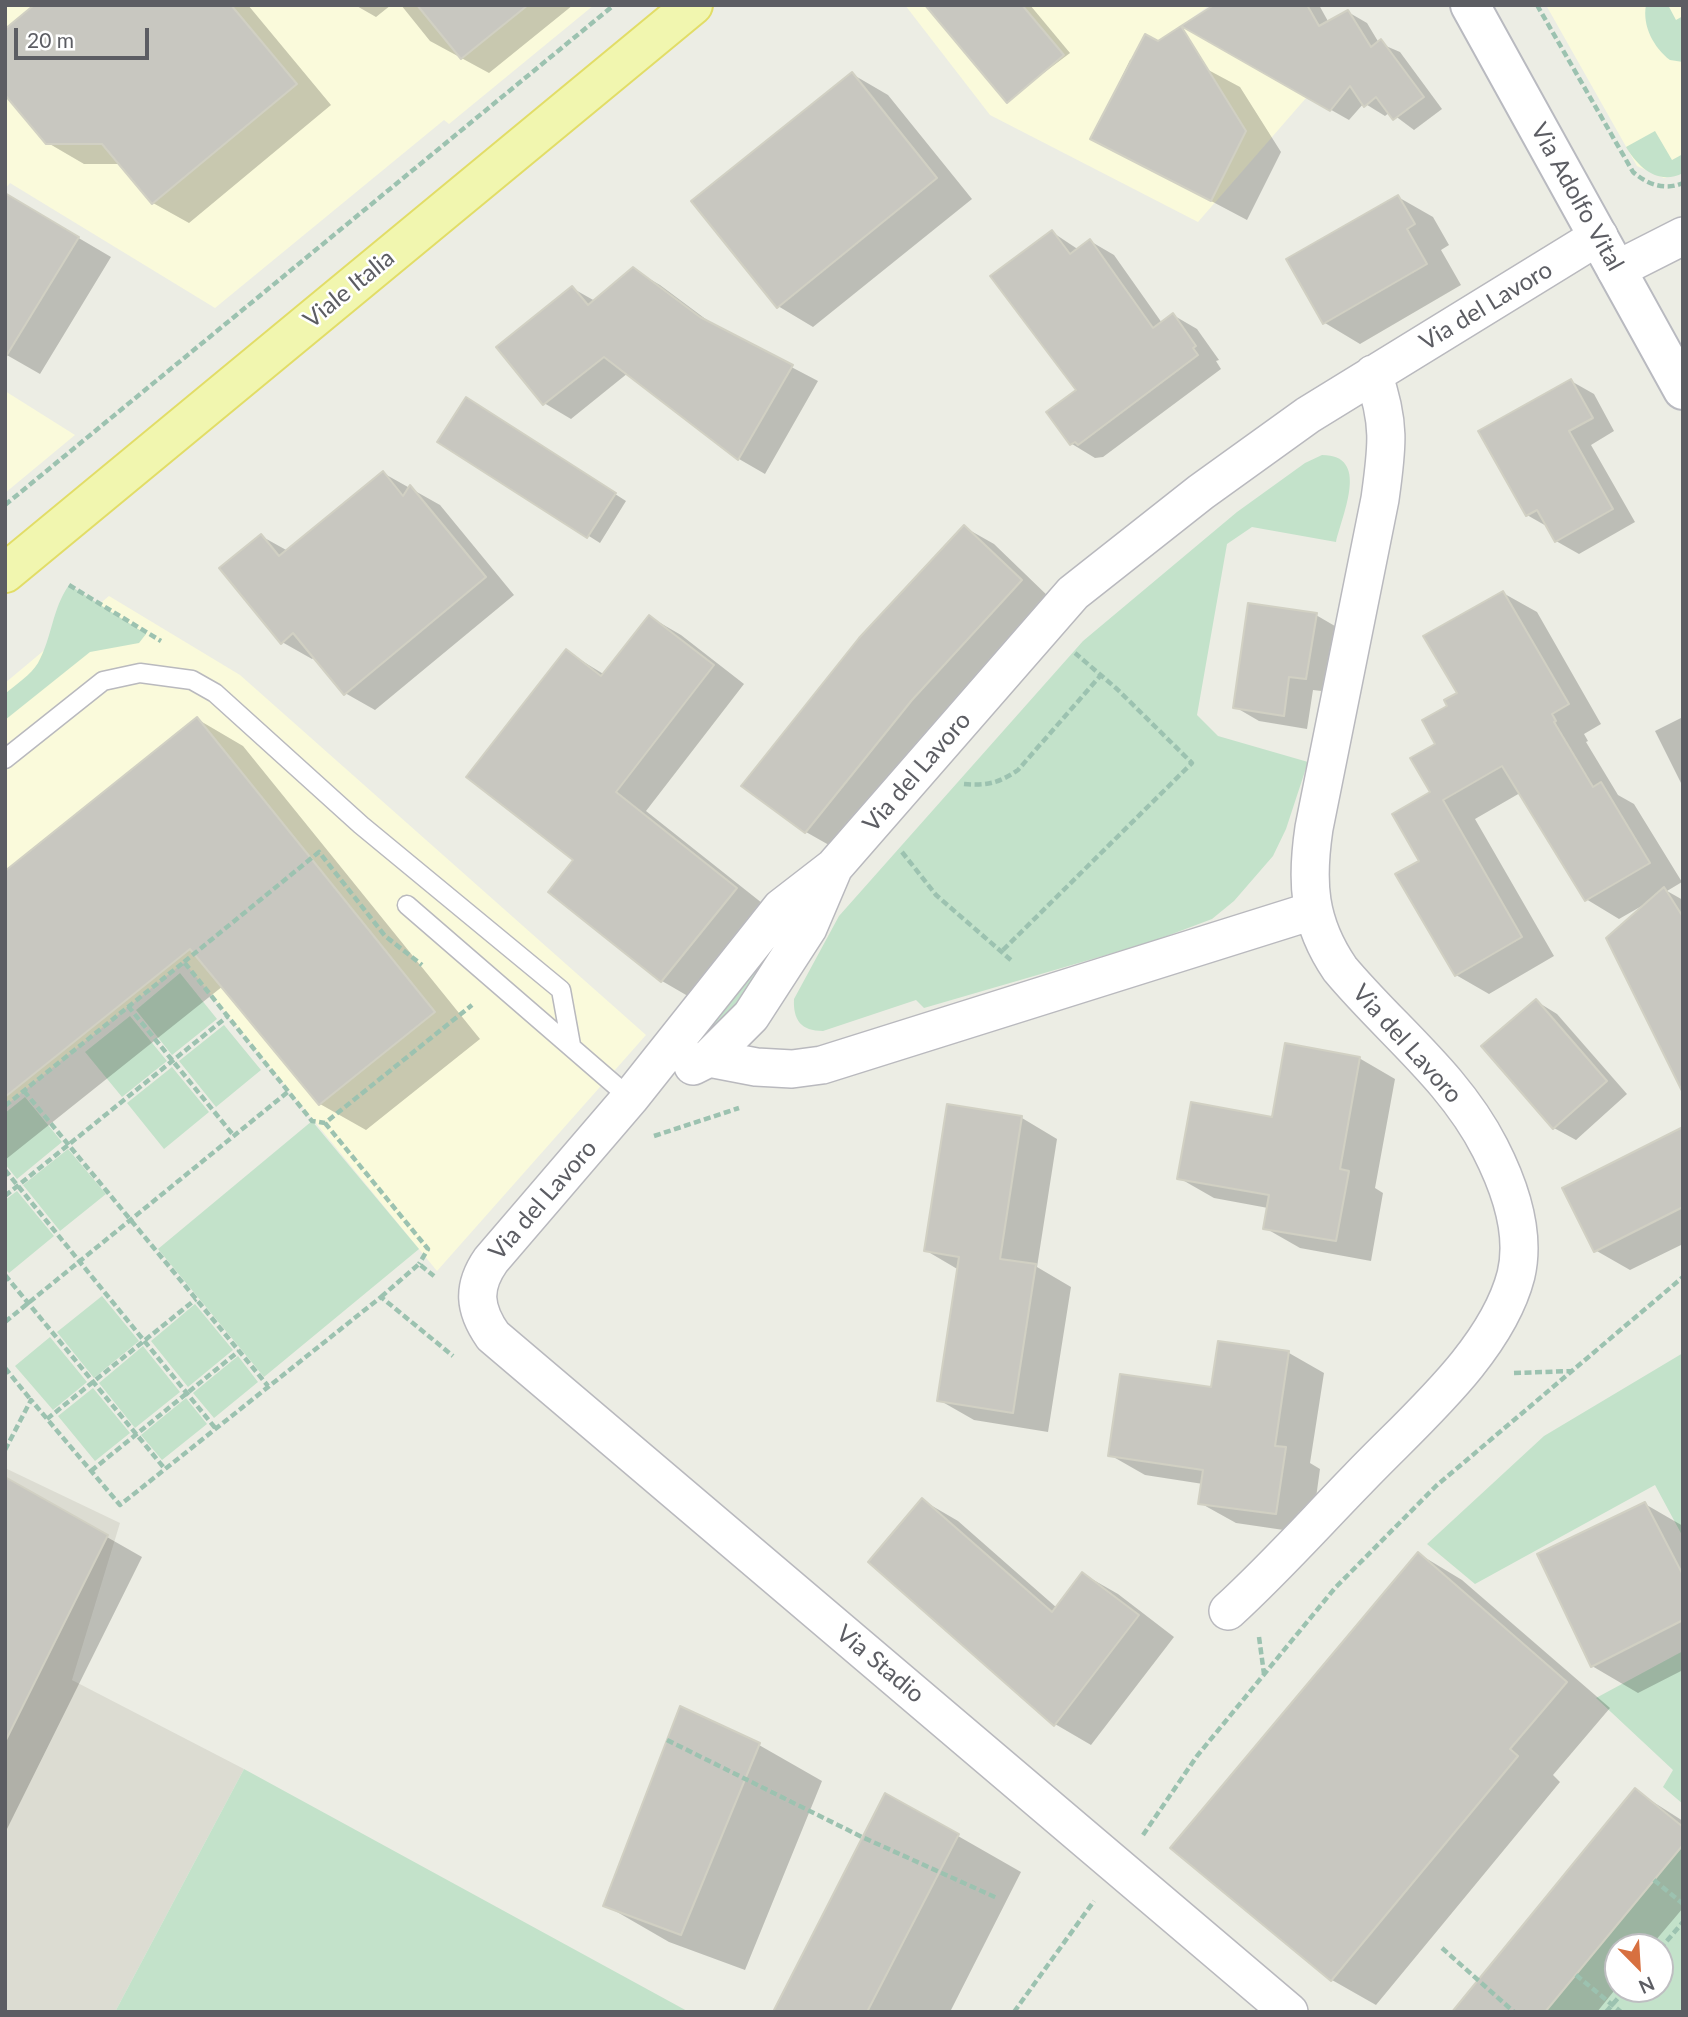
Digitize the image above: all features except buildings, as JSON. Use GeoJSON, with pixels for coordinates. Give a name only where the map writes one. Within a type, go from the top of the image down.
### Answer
{"type":"FeatureCollection","features":[{"type":"Feature","properties":{"kind":"main road","name":"Viale Italia"},"geometry":{"type":"LineString","coordinates":[[5,573],[693,5]]}},
{"type":"Feature","properties":{"kind":"street","name":"Via Adolfo Vital"},"geometry":{"type":"LineString","coordinates":[[1470,5],[1683,390]]}},
{"type":"Feature","properties":{"kind":"street","name":"Via del Lavoro"},"geometry":{"type":"LineString","coordinates":[[479,1310],[477,1284],[482,1273],[630,1098],[781,908],[834,867],[1073,593],[1201,492],[1308,415],[1599,236]]}},
{"type":"Feature","properties":{"kind":"street"},"geometry":{"type":"LineString","coordinates":[[1616,270],[1683,236]]}},
{"type":"Feature","properties":{"kind":"street","name":"Via del Lavoro"},"geometry":{"type":"LineString","coordinates":[[1227,1611],[1457,1375],[1490,1331],[1507,1301],[1517,1264],[1519,1245],[1515,1214],[1489,1147],[1465,1108],[1438,1073],[1340,969],[1329,953],[1312,911],[1309,864],[1314,828],[1380,499],[1385,462],[1388,430],[1384,405],[1373,374]]}},
{"type":"Feature","properties":{"kind":"street","name":"Via del Lavoro"},"geometry":{"type":"LineString","coordinates":[[630,1098],[709,1058],[751,1016],[808,928],[834,867]]}},
{"type":"Feature","properties":{"kind":"street"},"geometry":{"type":"LineString","coordinates":[[709,1058],[756,1067],[792,1069],[822,1065],[1312,911]]}},
{"type":"Feature","properties":{"kind":"street","name":"Via Stadio"},"geometry":{"type":"LineString","coordinates":[[479,1310],[494,1336],[1289,2012]]}},
{"type":"Feature","properties":{"kind":"lane"},"geometry":{"type":"LineString","coordinates":[[5,759],[103,681],[141,673],[192,680],[215,693],[361,825],[561,990],[571,1045]]}},
{"type":"Feature","properties":{"kind":"lane"},"geometry":{"type":"LineString","coordinates":[[407,905],[630,1098]]}},
{"type":"Feature","properties":{"kind":"path"},"geometry":{"type":"LineString","coordinates":[[5,505],[614,5]]}},
{"type":"Feature","properties":{"kind":"path"},"geometry":{"type":"LineString","coordinates":[[1537,5],[1633,172],[1651,184],[1665,187],[1683,183]]}},
{"type":"Feature","properties":{"kind":"path"},"geometry":{"type":"LineString","coordinates":[[69,584],[167,645]]}},
{"type":"Feature","properties":{"kind":"path"},"geometry":{"type":"LineString","coordinates":[[1003,950],[1192,762],[1069,648]]}},
{"type":"Feature","properties":{"kind":"path"},"geometry":{"type":"LineString","coordinates":[[951,783],[986,786],[1003,781],[1018,770],[1101,676]]}},
{"type":"Feature","properties":{"kind":"path"},"geometry":{"type":"LineString","coordinates":[[897,846],[936,895],[961,919],[1003,950],[1041,995]]}},
{"type":"Feature","properties":{"kind":"path"},"geometry":{"type":"LineString","coordinates":[[5,1106],[319,852],[385,936],[429,970]]}},
{"type":"Feature","properties":{"kind":"path"},"geometry":{"type":"LineString","coordinates":[[5,1368],[120,1505],[381,1297],[419,1264],[428,1249],[325,1123],[312,1121],[184,962]]}},
{"type":"Feature","properties":{"kind":"path"},"geometry":{"type":"LineString","coordinates":[[461,996],[481,1012]]}},
{"type":"Feature","properties":{"kind":"path"},"geometry":{"type":"LineString","coordinates":[[325,1123],[472,1005]]}},
{"type":"Feature","properties":{"kind":"path"},"geometry":{"type":"LineString","coordinates":[[128,1006],[234,1136]]}},
{"type":"Feature","properties":{"kind":"path"},"geometry":{"type":"LineString","coordinates":[[5,1196],[228,1016]]}},
{"type":"Feature","properties":{"kind":"path"},"geometry":{"type":"LineString","coordinates":[[24,1091],[268,1386]]}},
{"type":"Feature","properties":{"kind":"path"},"geometry":{"type":"LineString","coordinates":[[5,1322],[289,1091]]}},
{"type":"Feature","properties":{"kind":"path"},"geometry":{"type":"LineString","coordinates":[[5,1170],[216,1429]]}},
{"type":"Feature","properties":{"kind":"path"},"geometry":{"type":"LineString","coordinates":[[419,1264],[434,1276]]}},
{"type":"Feature","properties":{"kind":"path"},"geometry":{"type":"LineString","coordinates":[[5,1275],[165,1469]]}},
{"type":"Feature","properties":{"kind":"path"},"geometry":{"type":"LineString","coordinates":[[1139,1840],[1197,1756],[1335,1588],[1436,1486],[1683,1277]]}},
{"type":"Feature","properties":{"kind":"path"},"geometry":{"type":"LineString","coordinates":[[381,1297],[461,1362]]}},
{"type":"Feature","properties":{"kind":"path"},"geometry":{"type":"LineString","coordinates":[[47,1419],[196,1299]]}},
{"type":"Feature","properties":{"kind":"path"},"geometry":{"type":"LineString","coordinates":[[91,1471],[239,1351]]}},
{"type":"Feature","properties":{"kind":"path"},"geometry":{"type":"LineString","coordinates":[[5,1450],[31,1400]]}},
{"type":"Feature","properties":{"kind":"path"},"geometry":{"type":"LineString","coordinates":[[667,1740],[873,1842],[998,1898]]}},
{"type":"Feature","properties":{"kind":"path"},"geometry":{"type":"LineString","coordinates":[[1654,1880],[1683,1904]]}},
{"type":"Feature","properties":{"kind":"path"},"geometry":{"type":"LineString","coordinates":[[1014,2012],[1096,1899]]}},
{"type":"Feature","properties":{"kind":"path"},"geometry":{"type":"LineString","coordinates":[[1443,1948],[1514,2012]]}},
{"type":"Feature","properties":{"kind":"path"},"geometry":{"type":"LineString","coordinates":[[1576,1975],[1621,2012]]}},
{"type":"Feature","properties":{"kind":"path"},"geometry":{"type":"LineString","coordinates":[[1606,2012],[1612,2004]]}},
{"type":"Feature","properties":{"kind":"shaded area"},"geometry":{"type":"Polygon","coordinates":[[[5,5],[594,5],[449,124],[444,120],[215,308],[10,183],[5,189],[5,5]]]}},
{"type":"Feature","properties":{"kind":"shaded area"},"geometry":{"type":"Polygon","coordinates":[[[905,5],[1210,5],[1182,25],[1306,98],[1198,222],[990,115],[905,5]]]}},
{"type":"Feature","properties":{"kind":"shaded area"},"geometry":{"type":"Polygon","coordinates":[[[1546,5],[1683,5],[1683,173],[1664,178],[1637,166],[1546,5]]]}},
{"type":"Feature","properties":{"kind":"shaded area"},"geometry":{"type":"Polygon","coordinates":[[[1646,5],[1668,5],[1676,20],[1683,16],[1683,62],[1670,60],[1654,43],[1646,21],[1646,5]]]}},
{"type":"Feature","properties":{"kind":"shaded area"},"geometry":{"type":"Polygon","coordinates":[[[1655,131],[1672,160],[1683,154],[1683,173],[1657,176],[1636,161],[1626,147],[1655,131]]]}},
{"type":"Feature","properties":{"kind":"shaded area"},"geometry":{"type":"Polygon","coordinates":[[[5,391],[75,435],[5,493],[5,391]]]}},
{"type":"Feature","properties":{"kind":"shaded area"},"geometry":{"type":"Polygon","coordinates":[[[1322,455],[1337,458],[1345,464],[1349,475],[1350,487],[1336,542],[1252,527],[1227,544],[1197,715],[1218,736],[1308,762],[1286,829],[1273,856],[1234,901],[1212,919],[1151,942],[924,1008],[916,1000],[823,1031],[809,1029],[800,1023],[795,1013],[794,999],[839,916],[1083,641],[1237,512],[1305,463],[1322,455]]]}},
{"type":"Feature","properties":{"kind":"shaded area"},"geometry":{"type":"Polygon","coordinates":[[[69,585],[146,634],[139,643],[90,652],[5,720],[5,694],[38,663],[59,604],[69,585]]]}},
{"type":"Feature","properties":{"kind":"shaded area"},"geometry":{"type":"Polygon","coordinates":[[[109,596],[240,675],[646,1035],[437,1271],[184,962],[5,1106],[5,683],[109,596]]]}},
{"type":"Feature","properties":{"kind":"shaded area"},"geometry":{"type":"Polygon","coordinates":[[[791,922],[739,1003],[702,1041],[698,1039],[791,922]]]}},
{"type":"Feature","properties":{"kind":"shaded area"},"geometry":{"type":"Polygon","coordinates":[[[180,973],[217,1019],[172,1055],[136,1010],[180,973]]]}},
{"type":"Feature","properties":{"kind":"shaded area"},"geometry":{"type":"Polygon","coordinates":[[[130,1016],[167,1061],[122,1097],[85,1052],[130,1016]]]}},
{"type":"Feature","properties":{"kind":"shaded area"},"geometry":{"type":"Polygon","coordinates":[[[224,1025],[261,1070],[216,1107],[179,1061],[224,1025]]]}},
{"type":"Feature","properties":{"kind":"shaded area"},"geometry":{"type":"Polygon","coordinates":[[[172,1067],[209,1112],[164,1149],[127,1103],[172,1067]]]}},
{"type":"Feature","properties":{"kind":"shaded area"},"geometry":{"type":"Polygon","coordinates":[[[25,1097],[62,1142],[17,1179],[5,1164],[5,1113],[25,1097]]]}},
{"type":"Feature","properties":{"kind":"shaded area"},"geometry":{"type":"Polygon","coordinates":[[[312,1121],[419,1249],[264,1377],[158,1249],[312,1121]]]}},
{"type":"Feature","properties":{"kind":"shaded area"},"geometry":{"type":"Polygon","coordinates":[[[68,1149],[106,1194],[60,1231],[23,1185],[68,1149]]]}},
{"type":"Feature","properties":{"kind":"shaded area"},"geometry":{"type":"Polygon","coordinates":[[[17,1191],[54,1236],[9,1273],[5,1269],[5,1200],[17,1191]]]}},
{"type":"Feature","properties":{"kind":"shaded area"},"geometry":{"type":"Polygon","coordinates":[[[102,1296],[139,1341],[94,1378],[57,1332],[102,1296]]]}},
{"type":"Feature","properties":{"kind":"shaded area"},"geometry":{"type":"Polygon","coordinates":[[[195,1304],[233,1350],[188,1387],[151,1341],[195,1304]]]}},
{"type":"Feature","properties":{"kind":"shaded area"},"geometry":{"type":"Polygon","coordinates":[[[50,1337],[87,1382],[53,1410],[15,1366],[50,1337]]]}},
{"type":"Feature","properties":{"kind":"shaded area"},"geometry":{"type":"Polygon","coordinates":[[[143,1346],[180,1392],[135,1428],[99,1383],[143,1346]]]}},
{"type":"Feature","properties":{"kind":"shaded area"},"geometry":{"type":"Polygon","coordinates":[[[1683,1353],[1683,1537],[1655,1485],[1475,1584],[1427,1544],[1544,1436],[1683,1353]]]}},
{"type":"Feature","properties":{"kind":"shaded area"},"geometry":{"type":"Polygon","coordinates":[[[238,1356],[258,1382],[214,1418],[193,1393],[238,1356]]]}},
{"type":"Feature","properties":{"kind":"shaded area"},"geometry":{"type":"Polygon","coordinates":[[[93,1388],[130,1433],[95,1461],[58,1416],[93,1388]]]}},
{"type":"Feature","properties":{"kind":"shaded area"},"geometry":{"type":"Polygon","coordinates":[[[186,1398],[207,1424],[162,1460],[141,1435],[186,1398]]]}},
{"type":"Feature","properties":{"kind":"shaded area"},"geometry":{"type":"Polygon","coordinates":[[[5,1468],[120,1523],[72,1680],[244,1769],[115,2012],[5,2012],[5,1468]]]}},
{"type":"Feature","properties":{"kind":"shaded area"},"geometry":{"type":"Polygon","coordinates":[[[1683,1651],[1683,1804],[1663,1787],[1673,1770],[1596,1698],[1683,1651]]]}},
{"type":"Feature","properties":{"kind":"shaded area"},"geometry":{"type":"Polygon","coordinates":[[[244,1769],[689,2012],[115,2012],[244,1769]]]}},
{"type":"Feature","properties":{"kind":"shaded area"},"geometry":{"type":"Polygon","coordinates":[[[1683,1845],[1683,2012],[1545,2012],[1604,1941],[1604,2003],[1674,2003],[1674,1933],[1610,1933],[1683,1845]]]}}]}
